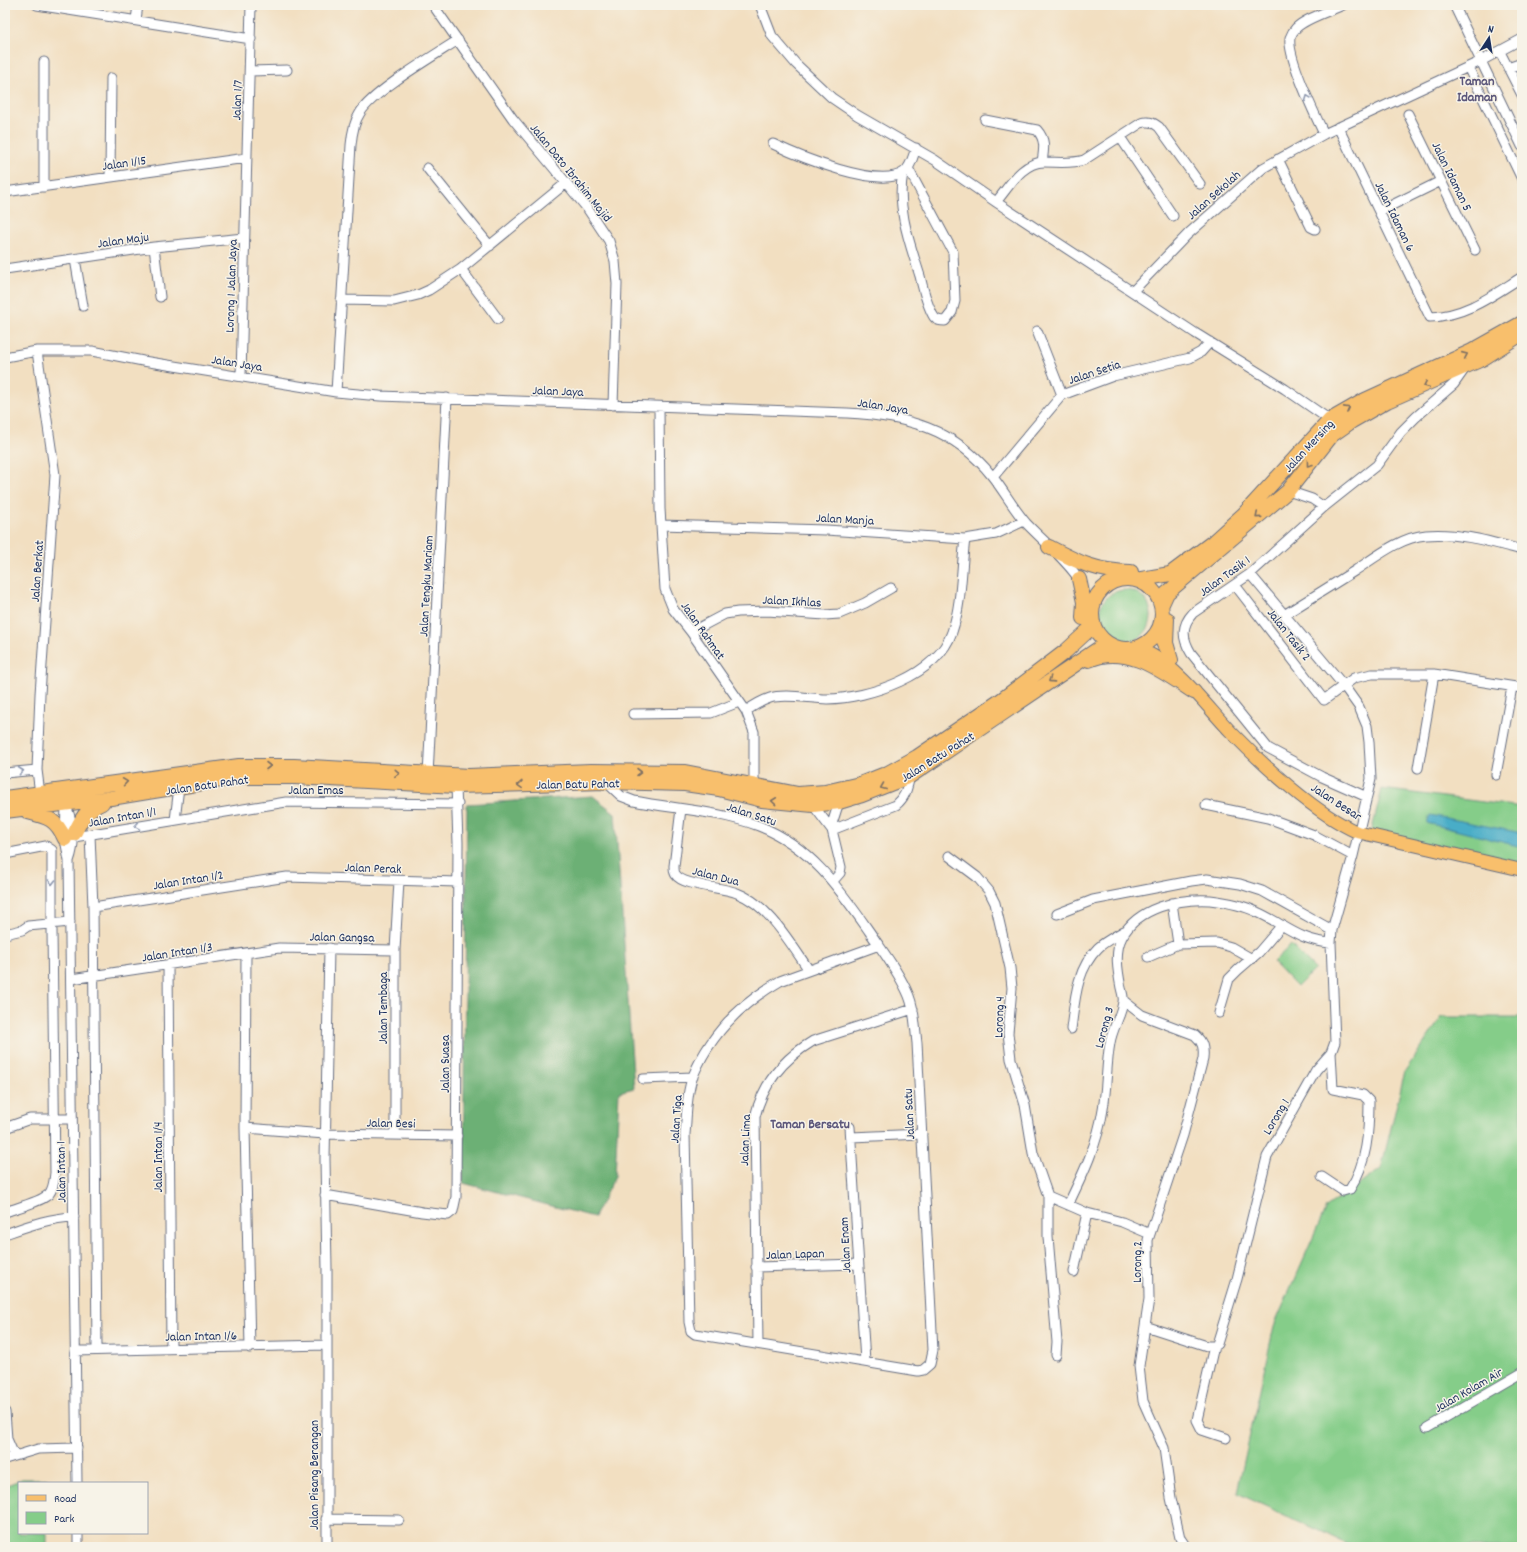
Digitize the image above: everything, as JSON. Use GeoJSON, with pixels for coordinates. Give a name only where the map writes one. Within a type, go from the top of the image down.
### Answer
{"type":"FeatureCollection","features":[{"type":"Feature","properties":{"kind":"highway","name":"Jalan Mersing"},"geometry":{"type":"LineString","coordinates":[[1161,606],[1167,593],[1177,584],[1192,565],[1244,514],[1330,420],[1365,400],[1472,351],[1522,323]]}},
{"type":"Feature","properties":{"kind":"highway"},"geometry":{"type":"LineString","coordinates":[[1053,551],[1081,564],[1098,569],[1121,572],[1144,572],[1192,565],[1288,491],[1332,435],[1352,421],[1387,401],[1482,359],[1522,333]]}},
{"type":"Feature","properties":{"kind":"highway","name":"Jalan Mersing"},"geometry":{"type":"LineString","coordinates":[[1130,579],[1170,574],[1192,565]]}},
{"type":"Feature","properties":{"kind":"highway"},"geometry":{"type":"LineString","coordinates":[[1066,652],[1079,636],[1083,625],[1084,602],[1079,579]]}},
{"type":"Feature","properties":{"kind":"highway"},"geometry":{"type":"LineString","coordinates":[[1130,579],[1152,589],[1161,606],[1161,624],[1151,640],[1142,646],[1132,648],[1115,647],[1107,643],[1099,636],[1093,626],[1092,608],[1095,597],[1102,588],[1112,581],[1130,579]]}},
{"type":"Feature","properties":{"kind":"highway"},"geometry":{"type":"LineString","coordinates":[[1171,660],[1165,633],[1169,606],[1177,584]]}},
{"type":"Feature","properties":{"kind":"highway","name":"Jalan Batu Pahat"},"geometry":{"type":"LineString","coordinates":[[5,798],[239,766],[294,766],[428,775],[469,776],[590,771],[685,772],[798,794],[825,792],[860,784],[888,773],[917,757],[1000,702],[1066,652],[1093,626]]}},
{"type":"Feature","properties":{"kind":"highway","name":"Jalan Batu Pahat"},"geometry":{"type":"LineString","coordinates":[[5,811],[66,805],[239,777],[295,777],[456,786],[606,782],[685,784],[719,789],[762,800],[813,805],[838,802],[862,795],[910,776],[1107,643]]}},
{"type":"Feature","properties":{"kind":"highway"},"geometry":{"type":"LineString","coordinates":[[1068,670],[1097,657],[1108,655],[1131,657],[1158,669],[1194,692]]}},
{"type":"Feature","properties":{"kind":"highway"},"geometry":{"type":"LineString","coordinates":[[38,794],[66,805],[74,794],[86,788]]}},
{"type":"Feature","properties":{"kind":"highway"},"geometry":{"type":"LineString","coordinates":[[20,809],[45,816],[55,822],[71,836],[83,815],[89,809],[112,798]]}},
{"type":"Feature","properties":{"kind":"main road","name":"Jalan Besar"},"geometry":{"type":"LineString","coordinates":[[1157,632],[1180,676]]}},
{"type":"Feature","properties":{"kind":"main road","name":"Jalan Besar"},"geometry":{"type":"LineString","coordinates":[[1132,648],[1159,659],[1180,676],[1232,734],[1283,780],[1341,824],[1357,832],[1522,870]]}},
{"type":"Feature","properties":{"kind":"street"},"geometry":{"type":"LineString","coordinates":[[37,5],[251,39]]}},
{"type":"Feature","properties":{"kind":"street"},"geometry":{"type":"LineString","coordinates":[[136,20],[138,5]]}},
{"type":"Feature","properties":{"kind":"street","name":"Jalan 1/7"},"geometry":{"type":"LineString","coordinates":[[247,197],[246,158],[251,5]]}},
{"type":"Feature","properties":{"kind":"street","name":"Jalan Dato Ibrahim Majid"},"geometry":{"type":"LineString","coordinates":[[433,5],[513,119],[600,226],[608,241],[615,261],[616,284],[613,405]]}},
{"type":"Feature","properties":{"kind":"street"},"geometry":{"type":"LineString","coordinates":[[760,5],[772,36],[813,81],[832,98],[851,111],[916,148],[996,202],[1210,342],[1285,389],[1330,420]]}},
{"type":"Feature","properties":{"kind":"street"},"geometry":{"type":"LineString","coordinates":[[1324,134],[1295,62],[1290,38],[1296,28],[1303,23],[1343,5]]}},
{"type":"Feature","properties":{"kind":"street"},"geometry":{"type":"LineString","coordinates":[[1454,5],[1521,142],[1507,147]]}},
{"type":"Feature","properties":{"kind":"street","name":"Jalan Sekolah"},"geometry":{"type":"LineString","coordinates":[[1133,291],[1188,234],[1219,205],[1263,168],[1338,127],[1500,52],[1522,39]]}},
{"type":"Feature","properties":{"kind":"street"},"geometry":{"type":"LineString","coordinates":[[336,392],[351,145],[358,117],[375,96],[458,40]]}},
{"type":"Feature","properties":{"kind":"street"},"geometry":{"type":"LineString","coordinates":[[1500,52],[1522,95]]}},
{"type":"Feature","properties":{"kind":"street"},"geometry":{"type":"LineString","coordinates":[[44,62],[44,186]]}},
{"type":"Feature","properties":{"kind":"street"},"geometry":{"type":"LineString","coordinates":[[1508,68],[1522,63]]}},
{"type":"Feature","properties":{"kind":"street"},"geometry":{"type":"LineString","coordinates":[[1468,67],[1522,179]]}},
{"type":"Feature","properties":{"kind":"street"},"geometry":{"type":"LineString","coordinates":[[250,71],[288,70]]}},
{"type":"Feature","properties":{"kind":"street"},"geometry":{"type":"LineString","coordinates":[[110,177],[111,78]]}},
{"type":"Feature","properties":{"kind":"street","name":"Jalan Idaman 5"},"geometry":{"type":"LineString","coordinates":[[1408,114],[1475,250]]}},
{"type":"Feature","properties":{"kind":"street"},"geometry":{"type":"LineString","coordinates":[[985,120],[1037,130],[1043,136],[1044,144],[1042,162]]}},
{"type":"Feature","properties":{"kind":"street"},"geometry":{"type":"LineString","coordinates":[[996,202],[1020,172],[1032,165],[1042,162],[1074,163],[1084,160],[1141,123],[1153,122],[1159,127],[1200,184]]}},
{"type":"Feature","properties":{"kind":"street","name":"Jalan Idaman 6"},"geometry":{"type":"LineString","coordinates":[[1338,127],[1430,317],[1446,316],[1478,305],[1522,277]]}},
{"type":"Feature","properties":{"kind":"street"},"geometry":{"type":"LineString","coordinates":[[1120,137],[1173,216]]}},
{"type":"Feature","properties":{"kind":"street"},"geometry":{"type":"LineString","coordinates":[[772,144],[809,160],[869,176],[887,177],[906,170]]}},
{"type":"Feature","properties":{"kind":"street"},"geometry":{"type":"LineString","coordinates":[[906,170],[952,246],[955,257],[955,301],[952,312],[945,321],[938,320],[934,317],[924,291],[905,221],[901,189],[906,170],[916,148]]}},
{"type":"Feature","properties":{"kind":"street","name":"Jalan 1/15"},"geometry":{"type":"LineString","coordinates":[[5,192],[246,158]]}},
{"type":"Feature","properties":{"kind":"street"},"geometry":{"type":"LineString","coordinates":[[1278,159],[1311,227],[1315,229]]}},
{"type":"Feature","properties":{"kind":"street"},"geometry":{"type":"LineString","coordinates":[[427,168],[490,246]]}},
{"type":"Feature","properties":{"kind":"street"},"geometry":{"type":"LineString","coordinates":[[1380,211],[1441,180]]}},
{"type":"Feature","properties":{"kind":"street"},"geometry":{"type":"LineString","coordinates":[[341,300],[394,301],[418,295],[441,284],[462,269],[566,183]]}},
{"type":"Feature","properties":{"kind":"street","name":"Lorong 1 Jalan Jaya"},"geometry":{"type":"LineString","coordinates":[[241,376],[244,238],[247,197]]}},
{"type":"Feature","properties":{"kind":"street","name":"Jalan Maju"},"geometry":{"type":"LineString","coordinates":[[5,269],[154,247],[244,238]]}},
{"type":"Feature","properties":{"kind":"street"},"geometry":{"type":"LineString","coordinates":[[154,247],[160,297]]}},
{"type":"Feature","properties":{"kind":"street"},"geometry":{"type":"LineString","coordinates":[[75,259],[83,306]]}},
{"type":"Feature","properties":{"kind":"street"},"geometry":{"type":"LineString","coordinates":[[462,269],[498,319]]}},
{"type":"Feature","properties":{"kind":"street"},"geometry":{"type":"LineString","coordinates":[[1037,331],[1062,395]]}},
{"type":"Feature","properties":{"kind":"street","name":"Jalan Setia"},"geometry":{"type":"LineString","coordinates":[[993,476],[1062,395],[1113,376],[1190,358],[1201,352],[1210,342]]}},
{"type":"Feature","properties":{"kind":"street","name":"Jalan Jaya"},"geometry":{"type":"LineString","coordinates":[[5,358],[37,351],[92,351],[142,361],[336,392],[380,396],[659,408],[876,414],[898,419],[926,426],[961,445],[976,457],[993,476],[1024,521],[1079,579],[1092,608]]}},
{"type":"Feature","properties":{"kind":"street","name":"Jalan Berkat"},"geometry":{"type":"LineString","coordinates":[[37,351],[55,475],[40,694],[37,770],[38,794]]}},
{"type":"Feature","properties":{"kind":"street","name":"Jalan Tasik 1"},"geometry":{"type":"LineString","coordinates":[[1366,797],[1322,777],[1268,748],[1191,653],[1184,637],[1186,620],[1193,612],[1250,574],[1324,507],[1377,465],[1394,444],[1401,432],[1454,384],[1467,366]]}},
{"type":"Feature","properties":{"kind":"street","name":"Jalan Tengku Mariam"},"geometry":{"type":"LineString","coordinates":[[428,775],[448,398]]}},
{"type":"Feature","properties":{"kind":"street","name":"Jalan Rahmat"},"geometry":{"type":"LineString","coordinates":[[659,408],[661,525],[665,589],[673,609],[691,632],[746,711],[754,732],[754,786]]}},
{"type":"Feature","properties":{"kind":"street"},"geometry":{"type":"LineString","coordinates":[[1288,491],[1312,500],[1324,507]]}},
{"type":"Feature","properties":{"kind":"street","name":"Jalan Manja"},"geometry":{"type":"LineString","coordinates":[[661,525],[826,530],[965,539],[996,534],[1024,521]]}},
{"type":"Feature","properties":{"kind":"street"},"geometry":{"type":"LineString","coordinates":[[1284,615],[1379,555],[1409,539],[1425,535],[1444,534],[1468,537],[1522,550]]}},
{"type":"Feature","properties":{"kind":"street"},"geometry":{"type":"LineString","coordinates":[[746,711],[771,697],[839,699],[862,695],[896,683],[924,668],[941,651],[952,634],[957,613],[965,539]]}},
{"type":"Feature","properties":{"kind":"street","name":"Jalan Jaya"},"geometry":{"type":"LineString","coordinates":[[1053,551],[1075,566],[1092,573],[1130,579]]}},
{"type":"Feature","properties":{"kind":"street","name":"Lorong 1"},"geometry":{"type":"LineString","coordinates":[[1226,1438],[1202,1430],[1198,1420],[1214,1346],[1217,1344],[1221,1334],[1237,1279],[1267,1157],[1316,1070],[1331,1054],[1336,1035],[1331,943],[1332,930],[1353,856],[1357,832],[1371,779],[1367,726],[1359,707],[1344,686],[1250,574]]}},
{"type":"Feature","properties":{"kind":"street","name":"Jalan Tasik 2"},"geometry":{"type":"LineString","coordinates":[[1235,585],[1324,700],[1344,686]]}},
{"type":"Feature","properties":{"kind":"street","name":"Jalan Ikhlas"},"geometry":{"type":"LineString","coordinates":[[691,632],[725,614],[738,612],[767,611],[825,615],[839,614],[865,603],[891,588]]}},
{"type":"Feature","properties":{"kind":"street"},"geometry":{"type":"LineString","coordinates":[[1344,686],[1354,678],[1372,674],[1434,674],[1522,688]]}},
{"type":"Feature","properties":{"kind":"street"},"geometry":{"type":"LineString","coordinates":[[1418,768],[1434,674]]}},
{"type":"Feature","properties":{"kind":"street"},"geometry":{"type":"LineString","coordinates":[[1496,775],[1512,687]]}},
{"type":"Feature","properties":{"kind":"street"},"geometry":{"type":"LineString","coordinates":[[633,714],[711,713],[739,702]]}},
{"type":"Feature","properties":{"kind":"street"},"geometry":{"type":"LineString","coordinates":[[5,773],[37,770]]}},
{"type":"Feature","properties":{"kind":"street"},"geometry":{"type":"LineString","coordinates":[[832,828],[896,805],[903,800],[910,776]]}},
{"type":"Feature","properties":{"kind":"street","name":"Jalan Satu"},"geometry":{"type":"LineString","coordinates":[[606,782],[622,796],[646,803],[682,808],[758,825],[792,842],[833,881],[879,945],[899,976],[913,1009],[917,1043],[922,1134],[932,1358],[930,1364],[921,1371],[758,1344]]}},
{"type":"Feature","properties":{"kind":"street","name":"Jalan Suasa"},"geometry":{"type":"LineString","coordinates":[[325,1195],[422,1212],[450,1214],[453,1211],[456,1197],[457,1136],[458,804],[456,786]]}},
{"type":"Feature","properties":{"kind":"street"},"geometry":{"type":"LineString","coordinates":[[175,820],[180,787]]}},
{"type":"Feature","properties":{"kind":"street","name":"Jalan Emas"},"geometry":{"type":"LineString","coordinates":[[175,820],[286,802],[458,804]]}},
{"type":"Feature","properties":{"kind":"street"},"geometry":{"type":"LineString","coordinates":[[833,881],[840,873],[841,867],[832,828],[838,802]]}},
{"type":"Feature","properties":{"kind":"street","name":"Jalan Intan 1"},"geometry":{"type":"LineString","coordinates":[[66,805],[71,836],[69,861],[77,1482]]}},
{"type":"Feature","properties":{"kind":"street"},"geometry":{"type":"LineString","coordinates":[[813,805],[832,828]]}},
{"type":"Feature","properties":{"kind":"street"},"geometry":{"type":"LineString","coordinates":[[1206,805],[1268,818],[1314,835],[1353,856]]}},
{"type":"Feature","properties":{"kind":"street","name":"Jalan Dua"},"geometry":{"type":"LineString","coordinates":[[682,808],[674,866],[675,874],[681,880],[723,888],[748,898],[770,918],[809,970]]}},
{"type":"Feature","properties":{"kind":"street","name":"Jalan Intan 1/1"},"geometry":{"type":"LineString","coordinates":[[71,836],[175,820]]}},
{"type":"Feature","properties":{"kind":"street"},"geometry":{"type":"LineString","coordinates":[[90,834],[93,907],[92,977],[97,1350]]}},
{"type":"Feature","properties":{"kind":"street"},"geometry":{"type":"LineString","coordinates":[[5,854],[46,846],[52,850],[55,1173],[53,1187],[49,1194],[5,1212]]}},
{"type":"Feature","properties":{"kind":"street","name":"Lorong 4"},"geometry":{"type":"LineString","coordinates":[[949,856],[977,877],[989,891],[995,903],[1012,979],[1008,1033],[1011,1059],[1025,1105],[1032,1148],[1048,1196],[1048,1238],[1057,1342],[1056,1355]]}},
{"type":"Feature","properties":{"kind":"street","name":"Jalan Perak"},"geometry":{"type":"LineString","coordinates":[[287,878],[458,882]]}},
{"type":"Feature","properties":{"kind":"street","name":"Jalan Intan 1/2"},"geometry":{"type":"LineString","coordinates":[[93,907],[287,878]]}},
{"type":"Feature","properties":{"kind":"street"},"geometry":{"type":"LineString","coordinates":[[1057,914],[1093,900],[1207,879],[1240,884],[1262,891],[1332,930]]}},
{"type":"Feature","properties":{"kind":"street","name":"Jalan Tembaga"},"geometry":{"type":"LineString","coordinates":[[395,1135],[395,950],[399,881]]}},
{"type":"Feature","properties":{"kind":"street","name":"Lorong 3"},"geometry":{"type":"LineString","coordinates":[[1068,1205],[1098,1136],[1104,1108],[1110,1041],[1124,1001],[1117,960],[1121,938],[1134,922],[1153,910],[1172,903],[1209,900],[1224,902],[1255,911],[1296,934],[1331,943]]}},
{"type":"Feature","properties":{"kind":"street"},"geometry":{"type":"LineString","coordinates":[[1172,903],[1178,944]]}},
{"type":"Feature","properties":{"kind":"street"},"geometry":{"type":"LineString","coordinates":[[5,934],[22,930],[30,932],[70,925]]}},
{"type":"Feature","properties":{"kind":"street"},"geometry":{"type":"LineString","coordinates":[[1219,1013],[1229,979],[1252,959],[1282,925]]}},
{"type":"Feature","properties":{"kind":"street"},"geometry":{"type":"LineString","coordinates":[[1071,1029],[1079,979],[1089,959],[1099,947],[1127,930]]}},
{"type":"Feature","properties":{"kind":"street"},"geometry":{"type":"LineString","coordinates":[[1148,957],[1178,944],[1205,943],[1224,945],[1252,959]]}},
{"type":"Feature","properties":{"kind":"street","name":"Jalan Tiga"},"geometry":{"type":"LineString","coordinates":[[758,1344],[700,1335],[691,1331],[689,1327],[685,1134],[687,1104],[693,1077],[715,1037],[740,1009],[780,981],[879,945]]}},
{"type":"Feature","properties":{"kind":"street","name":"Jalan Gangsa"},"geometry":{"type":"LineString","coordinates":[[288,948],[395,950]]}},
{"type":"Feature","properties":{"kind":"street","name":"Jalan Intan 1/3"},"geometry":{"type":"LineString","coordinates":[[71,979],[288,948]]}},
{"type":"Feature","properties":{"kind":"street","name":"Jalan Pisang Berangan"},"geometry":{"type":"LineString","coordinates":[[327,1547],[325,1134],[329,948]]}},
{"type":"Feature","properties":{"kind":"street"},"geometry":{"type":"LineString","coordinates":[[246,953],[245,1128],[250,1348]]}},
{"type":"Feature","properties":{"kind":"street","name":"Jalan Intan 1/4"},"geometry":{"type":"LineString","coordinates":[[168,965],[171,1348]]}},
{"type":"Feature","properties":{"kind":"street","name":"Lorong 2"},"geometry":{"type":"LineString","coordinates":[[1124,1001],[1142,1015],[1195,1035],[1201,1040],[1203,1046],[1203,1059],[1183,1135],[1147,1247],[1149,1299],[1139,1366],[1140,1388],[1143,1401],[1164,1448],[1171,1498],[1180,1538],[1186,1547]]}},
{"type":"Feature","properties":{"kind":"street","name":"Jalan Lima"},"geometry":{"type":"LineString","coordinates":[[758,1344],[755,1118],[760,1098],[766,1086],[780,1067],[800,1049],[813,1041],[913,1009]]}},
{"type":"Feature","properties":{"kind":"street"},"geometry":{"type":"LineString","coordinates":[[1322,1177],[1344,1191],[1350,1189],[1359,1176],[1369,1133],[1369,1101],[1363,1095],[1332,1089],[1331,1054]]}},
{"type":"Feature","properties":{"kind":"street"},"geometry":{"type":"LineString","coordinates":[[643,1079],[693,1077]]}},
{"type":"Feature","properties":{"kind":"street"},"geometry":{"type":"LineString","coordinates":[[5,1128],[30,1119],[72,1119]]}},
{"type":"Feature","properties":{"kind":"street","name":"Jalan Enam"},"geometry":{"type":"LineString","coordinates":[[850,1127],[865,1361]]}},
{"type":"Feature","properties":{"kind":"street","name":"Jalan Besi"},"geometry":{"type":"LineString","coordinates":[[245,1128],[325,1134],[457,1136]]}},
{"type":"Feature","properties":{"kind":"street"},"geometry":{"type":"LineString","coordinates":[[851,1137],[922,1134]]}},
{"type":"Feature","properties":{"kind":"street"},"geometry":{"type":"LineString","coordinates":[[1048,1196],[1087,1212],[1122,1222],[1150,1234]]}},
{"type":"Feature","properties":{"kind":"street"},"geometry":{"type":"LineString","coordinates":[[1074,1272],[1087,1212]]}},
{"type":"Feature","properties":{"kind":"street"},"geometry":{"type":"LineString","coordinates":[[5,1234],[37,1223],[58,1218],[74,1217]]}},
{"type":"Feature","properties":{"kind":"street","name":"Jalan Lapan"},"geometry":{"type":"LineString","coordinates":[[756,1267],[858,1264]]}},
{"type":"Feature","properties":{"kind":"street"},"geometry":{"type":"LineString","coordinates":[[1145,1326],[1207,1346],[1214,1346]]}},
{"type":"Feature","properties":{"kind":"street","name":"Jalan Intan 1/6"},"geometry":{"type":"LineString","coordinates":[[75,1351],[327,1346]]}},
{"type":"Feature","properties":{"kind":"street","name":"Jalan Kolam Air"},"geometry":{"type":"LineString","coordinates":[[1427,1428],[1522,1373]]}},
{"type":"Feature","properties":{"kind":"street"},"geometry":{"type":"LineString","coordinates":[[5,1412],[7,1439],[14,1455]]}},
{"type":"Feature","properties":{"kind":"street"},"geometry":{"type":"LineString","coordinates":[[5,1459],[14,1455],[38,1449],[77,1448]]}},
{"type":"Feature","properties":{"kind":"street"},"geometry":{"type":"LineString","coordinates":[[326,1519],[399,1520]]}},
{"type":"Feature","properties":{"kind":"street"},"geometry":{"type":"LineString","coordinates":[[78,1534],[78,1547]]}},
{"type":"Feature","properties":{"kind":"green space"},"geometry":{"type":"Polygon","coordinates":[[[1125,590],[1139,594],[1147,602],[1151,616],[1147,630],[1139,638],[1125,642],[1111,638],[1103,630],[1099,616],[1103,602],[1111,594],[1125,590]]]}},
{"type":"Feature","properties":{"kind":"green space"},"geometry":{"type":"Polygon","coordinates":[[[1382,789],[1522,807],[1522,867],[1371,833],[1382,789]]]}},
{"type":"Feature","properties":{"kind":"green space"},"geometry":{"type":"Polygon","coordinates":[[[593,796],[615,813],[634,1088],[619,1092],[615,1176],[594,1217],[463,1183],[467,804],[593,796]]]}},
{"type":"Feature","properties":{"kind":"green space"},"geometry":{"type":"Polygon","coordinates":[[[1291,945],[1315,969],[1297,987],[1273,962],[1291,945]]]}},
{"type":"Feature","properties":{"kind":"green space"},"geometry":{"type":"Polygon","coordinates":[[[1442,1017],[1522,1017],[1522,1547],[1354,1547],[1237,1493],[1274,1326],[1326,1208],[1381,1169],[1405,1071],[1442,1017]]]}},
{"type":"Feature","properties":{"kind":"green space"},"geometry":{"type":"Polygon","coordinates":[[[22,1479],[47,1479],[47,1482],[18,1482],[18,1534],[47,1534],[47,1547],[5,1547],[5,1486],[22,1479]]]}},
{"type":"Feature","properties":{"kind":"water"},"geometry":{"type":"Polygon","coordinates":[[[1430,815],[1522,833],[1522,847],[1427,823],[1430,815]]]}},
{"type":"Feature","properties":{"kind":"district","name":"Taman Idaman"},"geometry":{"type":"Point","coordinates":[1477,88]}},
{"type":"Feature","properties":{"kind":"district","name":"Taman Bersatu"},"geometry":{"type":"Point","coordinates":[810,1123]}}]}
